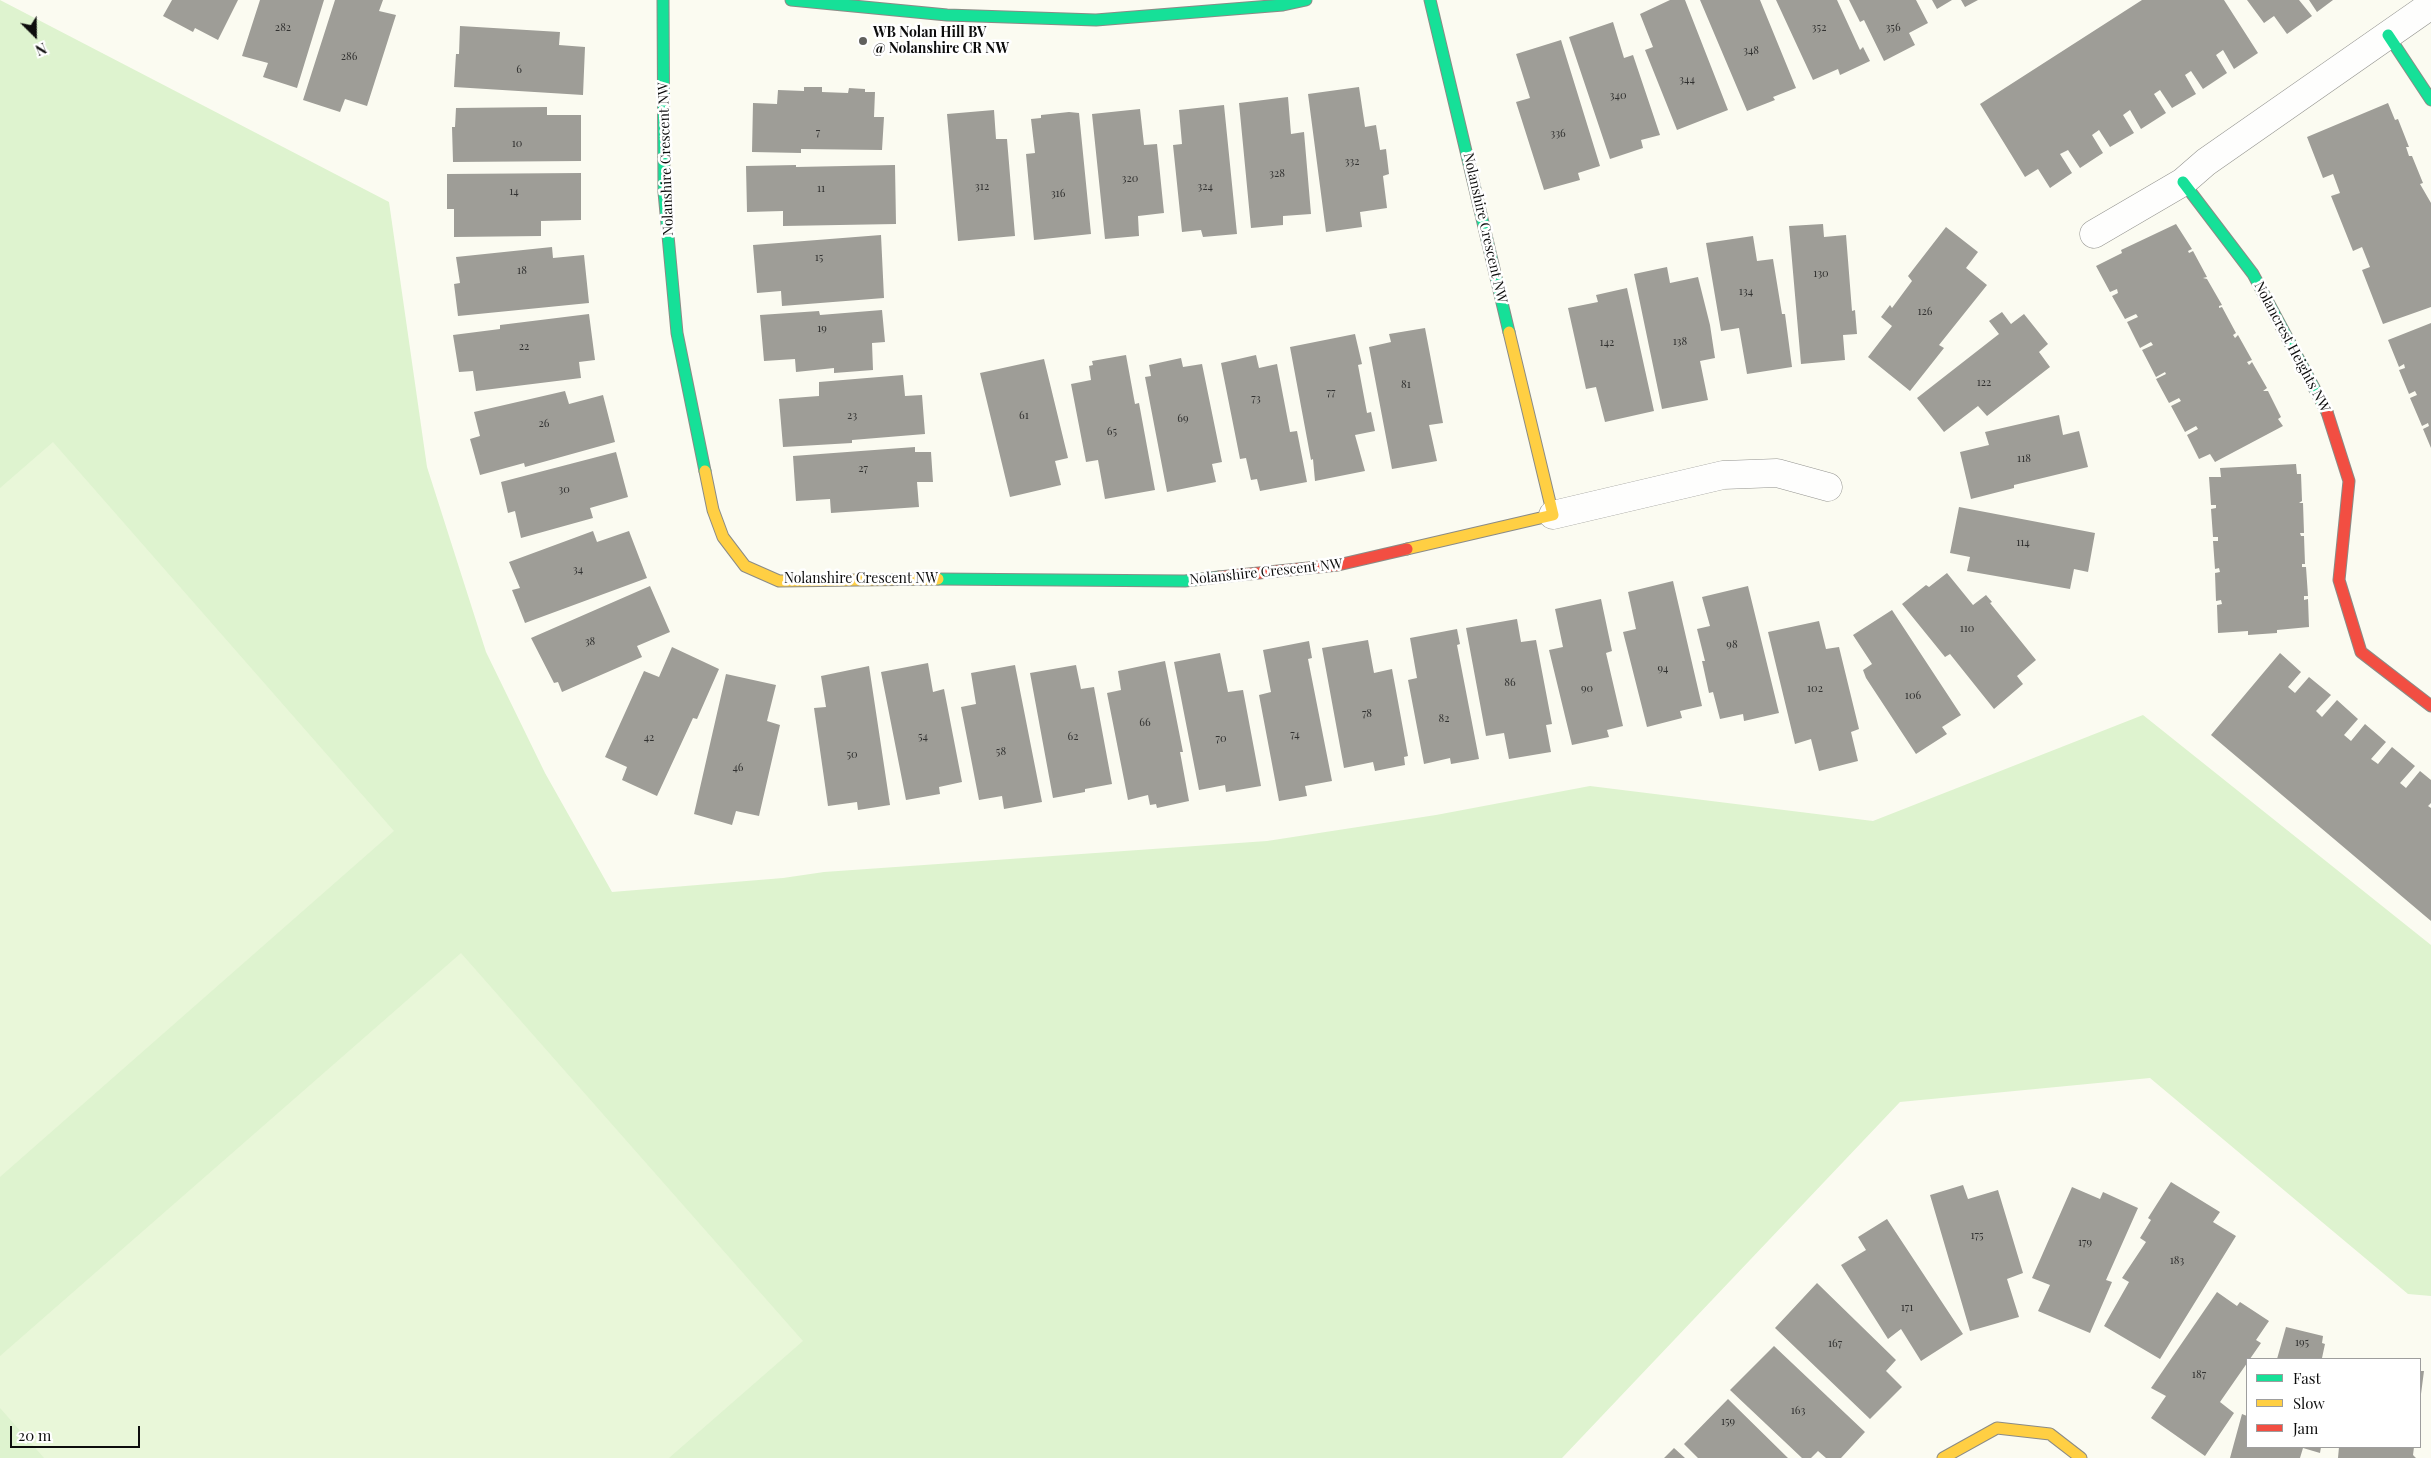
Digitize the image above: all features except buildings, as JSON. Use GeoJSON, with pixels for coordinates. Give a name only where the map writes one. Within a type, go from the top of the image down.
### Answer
{"type":"FeatureCollection","features":[{"type":"Feature","properties":{"kind":"street","name":"Nolanshire Crescent NW"},"geometry":{"type":"LineString","coordinates":[[663,0],[664,192],[677,333],[713,510],[723,537],[745,566],[779,581],[923,578],[1185,581],[1338,565],[1723,475],[1777,473],[1828,487]]}},
{"type":"Feature","properties":{"kind":"street"},"geometry":{"type":"LineString","coordinates":[[791,0],[947,15],[1096,20],[1283,5],[1306,0]]}},
{"type":"Feature","properties":{"kind":"street","name":"Nolanshire Crescent NW"},"geometry":{"type":"LineString","coordinates":[[1430,0],[1553,515]]}},
{"type":"Feature","properties":{"kind":"street"},"geometry":{"type":"LineString","coordinates":[[2094,234],[2183,182],[2206,162],[2431,5]]}},
{"type":"Feature","properties":{"kind":"street"},"geometry":{"type":"LineString","coordinates":[[2388,35],[2431,100]]}},
{"type":"Feature","properties":{"kind":"street","name":"Nolancrest Heights NW"},"geometry":{"type":"LineString","coordinates":[[2183,182],[2253,274],[2327,411],[2349,481],[2339,580],[2361,652],[2431,706]]}},
{"type":"Feature","properties":{"kind":"street"},"geometry":{"type":"LineString","coordinates":[[1943,1458],[1997,1428],[2050,1434],[2081,1458]]}},
{"type":"Feature","properties":{"kind":"green space"},"geometry":{"type":"Polygon","coordinates":[[[0,0],[389,202],[427,467],[486,652],[545,773],[612,892],[783,878],[824,872],[1267,841],[1436,815],[1590,786],[1873,821],[2143,715],[2431,945],[2431,1296],[2408,1294],[2150,1078],[1900,1102],[1562,1458],[0,1458],[0,0]]]}},
{"type":"Feature","properties":{"kind":"green space"},"geometry":{"type":"Polygon","coordinates":[[[53,442],[394,831],[0,1177],[0,488],[53,442]]]}},
{"type":"Feature","properties":{"kind":"green space"},"geometry":{"type":"Polygon","coordinates":[[[461,953],[803,1341],[669,1458],[44,1458],[0,1408],[0,1356],[461,953]]]}},
{"type":"Feature","properties":{"kind":"traffic: fast"},"geometry":{"type":"LineString","coordinates":[[663,0],[664,192],[677,333],[705,471]]}},
{"type":"Feature","properties":{"kind":"traffic: fast"},"geometry":{"type":"LineString","coordinates":[[791,0],[947,15],[1096,20],[1283,5],[1306,0]]}},
{"type":"Feature","properties":{"kind":"traffic: fast"},"geometry":{"type":"LineString","coordinates":[[1430,0],[1509,332]]}},
{"type":"Feature","properties":{"kind":"traffic: fast"},"geometry":{"type":"LineString","coordinates":[[2388,35],[2431,100]]}},
{"type":"Feature","properties":{"kind":"traffic: fast"},"geometry":{"type":"LineString","coordinates":[[2183,182],[2253,274],[2327,412]]}},
{"type":"Feature","properties":{"kind":"traffic: fast"},"geometry":{"type":"LineString","coordinates":[[938,579],[1185,581],[1219,577]]}},
{"type":"Feature","properties":{"kind":"traffic: slow"},"geometry":{"type":"LineString","coordinates":[[1407,549],[1553,515],[1509,332]]}},
{"type":"Feature","properties":{"kind":"traffic: slow"},"geometry":{"type":"LineString","coordinates":[[705,471],[713,510],[723,537],[745,566],[779,581],[938,579]]}},
{"type":"Feature","properties":{"kind":"traffic: slow"},"geometry":{"type":"LineString","coordinates":[[1943,1458],[1997,1428],[2050,1434],[2081,1458]]}},
{"type":"Feature","properties":{"kind":"traffic: jam"},"geometry":{"type":"LineString","coordinates":[[2327,412],[2349,481],[2339,580],[2361,652],[2431,706]]}},
{"type":"Feature","properties":{"kind":"traffic: jam"},"geometry":{"type":"LineString","coordinates":[[1219,577],[1338,565],[1407,549]]}},
{"type":"Feature","properties":{"kind":"place","name":"WB Nolan Hill BV @ Nolanshire CR NW"},"geometry":{"type":"Point","coordinates":[863,41]}}]}
